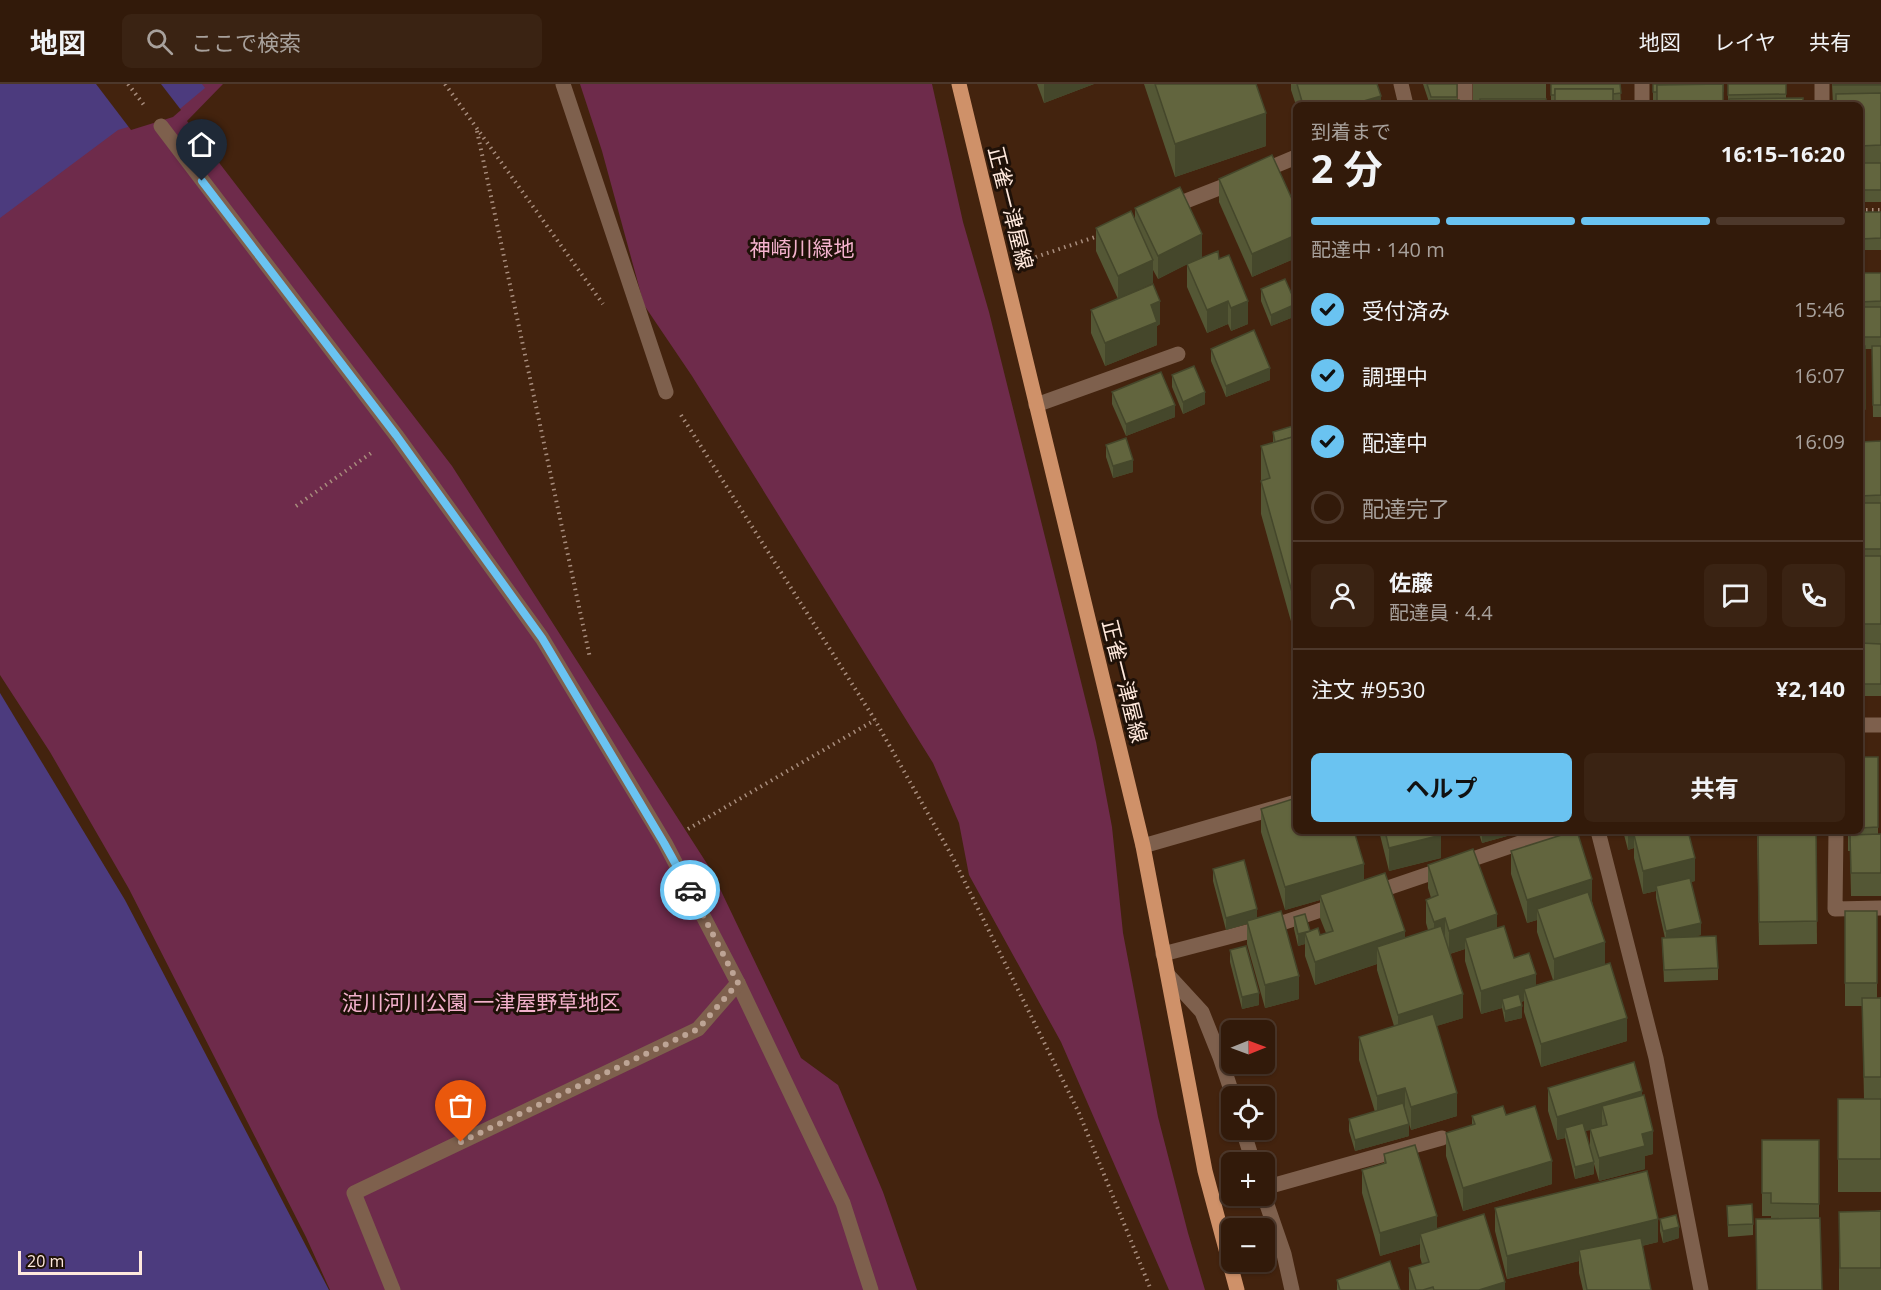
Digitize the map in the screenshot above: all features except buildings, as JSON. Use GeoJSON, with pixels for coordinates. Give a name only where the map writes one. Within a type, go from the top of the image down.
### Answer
{"type":"FeatureCollection","features":[{"type":"Feature","properties":{"kind":"main road","name":"正雀一津屋線"},"geometry":{"type":"LineString","coordinates":[[959,84],[1143,846],[1205,1171],[1237,1290]]}},
{"type":"Feature","properties":{"kind":"street"},"geometry":{"type":"LineString","coordinates":[[563,84],[666,392]]}},
{"type":"Feature","properties":{"kind":"street"},"geometry":{"type":"LineString","coordinates":[[1401,84],[1405,102]]}},
{"type":"Feature","properties":{"kind":"street"},"geometry":{"type":"LineString","coordinates":[[1465,84],[1465,102]]}},
{"type":"Feature","properties":{"kind":"street"},"geometry":{"type":"LineString","coordinates":[[1642,84],[1642,102]]}},
{"type":"Feature","properties":{"kind":"street"},"geometry":{"type":"LineString","coordinates":[[1822,84],[1822,102]]}},
{"type":"Feature","properties":{"kind":"street"},"geometry":{"type":"LineString","coordinates":[[161,126],[396,435],[542,638],[664,843],[738,983],[843,1203],[871,1290]]}},
{"type":"Feature","properties":{"kind":"street"},"geometry":{"type":"LineString","coordinates":[[1151,215],[1293,158]]}},
{"type":"Feature","properties":{"kind":"street"},"geometry":{"type":"LineString","coordinates":[[1036,405],[1178,354]]}},
{"type":"Feature","properties":{"kind":"street"},"geometry":{"type":"LineString","coordinates":[[1863,725],[1881,725]]}},
{"type":"Feature","properties":{"kind":"street"},"geometry":{"type":"LineString","coordinates":[[1143,846],[1293,803]]}},
{"type":"Feature","properties":{"kind":"street"},"geometry":{"type":"LineString","coordinates":[[1163,954],[1285,922],[1546,834]]}},
{"type":"Feature","properties":{"kind":"street"},"geometry":{"type":"LineString","coordinates":[[1599,834],[1656,1058],[1701,1290]]}},
{"type":"Feature","properties":{"kind":"street"},"geometry":{"type":"LineString","coordinates":[[1836,834],[1835,909],[1881,908]]}},
{"type":"Feature","properties":{"kind":"street"},"geometry":{"type":"LineString","coordinates":[[1168,975],[1202,1012],[1230,1086]]}},
{"type":"Feature","properties":{"kind":"street"},"geometry":{"type":"LineString","coordinates":[[393,1290],[354,1194],[698,1029],[738,983]]}},
{"type":"Feature","properties":{"kind":"street"},"geometry":{"type":"LineString","coordinates":[[1275,1185],[1442,1138]]}},
{"type":"Feature","properties":{"kind":"street"},"geometry":{"type":"LineString","coordinates":[[1267,1206],[1284,1254],[1292,1290]]}},
{"type":"Feature","properties":{"kind":"path"},"geometry":{"type":"LineString","coordinates":[[445,84],[605,307]]}},
{"type":"Feature","properties":{"kind":"path"},"geometry":{"type":"LineString","coordinates":[[477,128],[591,662]]}},
{"type":"Feature","properties":{"kind":"path"},"geometry":{"type":"LineString","coordinates":[[1863,210],[1881,210]]}},
{"type":"Feature","properties":{"kind":"path"},"geometry":{"type":"LineString","coordinates":[[1004,268],[1095,237]]}},
{"type":"Feature","properties":{"kind":"path"},"geometry":{"type":"LineString","coordinates":[[666,392],[875,720],[953,858],[1079,1113],[1151,1290]]}},
{"type":"Feature","properties":{"kind":"path"},"geometry":{"type":"LineString","coordinates":[[296,506],[396,435]]}},
{"type":"Feature","properties":{"kind":"path"},"geometry":{"type":"LineString","coordinates":[[664,843],[875,720]]}},
{"type":"Feature","properties":{"kind":"green space","name":"淀川河川公園 一津屋野草地区"},"geometry":{"type":"Polygon","coordinates":[[[0,84],[223,84],[187,121],[452,466],[711,870],[801,1058],[838,1085],[883,1192],[917,1290],[330,1290],[306,1237],[129,889],[50,752],[0,675],[0,84]]]}},
{"type":"Feature","properties":{"kind":"green space","name":"神崎川緑地"},"geometry":{"type":"Polygon","coordinates":[[[580,84],[932,84],[963,222],[989,312],[1096,742],[1112,827],[1123,933],[1158,1117],[1205,1290],[1169,1290],[1061,1042],[969,875],[959,823],[933,763],[692,376],[644,305],[602,151],[580,84]]]}},
{"type":"Feature","properties":{"kind":"shaded area"},"geometry":{"type":"Polygon","coordinates":[[[0,84],[202,84],[205,88],[175,113],[118,130],[0,218],[0,84]]]}},
{"type":"Feature","properties":{"kind":"shaded area"},"geometry":{"type":"Polygon","coordinates":[[[0,693],[125,900],[329,1290],[0,1290],[0,693]]]}},
{"type":"Feature","properties":{"kind":"pier"},"geometry":{"type":"Polygon","coordinates":[[[96,84],[161,84],[181,110],[173,117],[131,130],[96,84]]]}},
{"type":"Feature","properties":{"kind":"way so far"},"geometry":{"type":"LineString","coordinates":[[461,1142],[698,1029],[738,983],[690,890]]}},
{"type":"Feature","properties":{"kind":"route"},"geometry":{"type":"LineString","coordinates":[[202,181],[396,435],[542,638],[690,890]]}}]}
